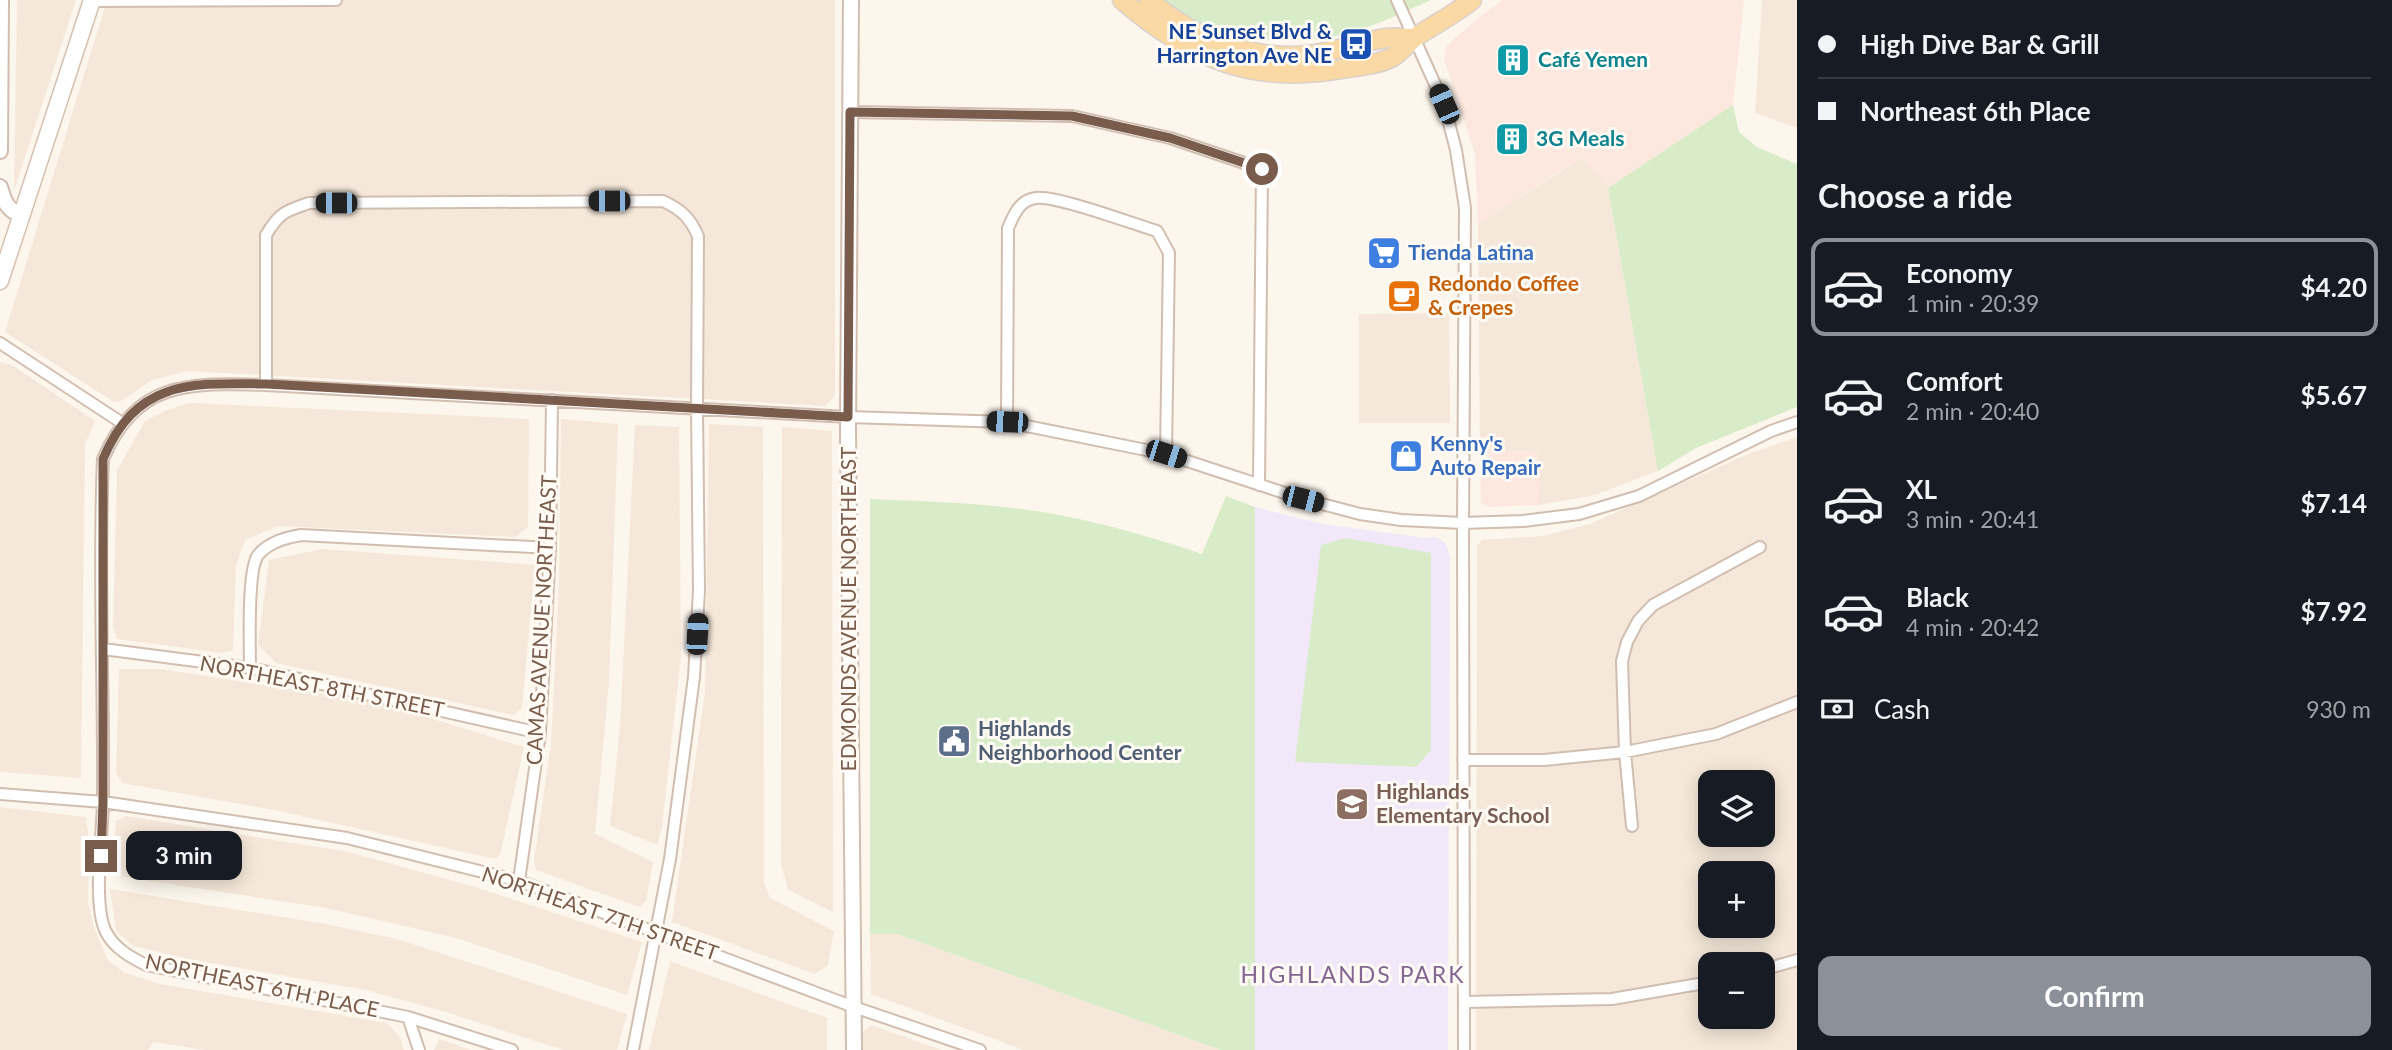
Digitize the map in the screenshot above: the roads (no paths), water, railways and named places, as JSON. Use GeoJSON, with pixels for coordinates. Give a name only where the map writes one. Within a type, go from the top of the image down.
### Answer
{"type":"FeatureCollection","features":[{"type":"Feature","properties":{"kind":"main road"},"geometry":{"type":"LineString","coordinates":[[0,281],[92,0]]}},
{"type":"Feature","properties":{"kind":"main road"},"geometry":{"type":"LineString","coordinates":[[1122,0],[1169,37],[1202,54],[1252,70],[1310,75],[1392,58],[1414,38],[1453,15],[1472,0]]}},
{"type":"Feature","properties":{"kind":"main road"},"geometry":{"type":"LineString","coordinates":[[1149,0],[1178,23],[1208,38],[1235,47],[1289,56],[1341,49],[1388,38],[1414,38]]}},
{"type":"Feature","properties":{"kind":"main road"},"geometry":{"type":"LineString","coordinates":[[1231,64],[1242,58],[1279,61],[1289,56]]}},
{"type":"Feature","properties":{"kind":"street"},"geometry":{"type":"LineString","coordinates":[[0,151],[1,0]]}},
{"type":"Feature","properties":{"kind":"street"},"geometry":{"type":"LineString","coordinates":[[92,0],[336,0]]}},
{"type":"Feature","properties":{"kind":"street","name":"EDMONDS AVENUE NORTHEAST"},"geometry":{"type":"LineString","coordinates":[[851,0],[848,417],[854,1050]]}},
{"type":"Feature","properties":{"kind":"street"},"geometry":{"type":"LineString","coordinates":[[1396,0],[1444,104],[1456,150],[1465,208],[1464,1050]]}},
{"type":"Feature","properties":{"kind":"street"},"geometry":{"type":"LineString","coordinates":[[850,112],[1072,116],[1170,138],[1262,169],[1259,485]]}},
{"type":"Feature","properties":{"kind":"street"},"geometry":{"type":"LineString","coordinates":[[0,187],[5,204],[12,212],[21,215]]}},
{"type":"Feature","properties":{"kind":"street"},"geometry":{"type":"LineString","coordinates":[[1007,422],[1008,228],[1017,207],[1035,198],[1061,201],[1157,231],[1169,253],[1166,454]]}},
{"type":"Feature","properties":{"kind":"street"},"geometry":{"type":"LineString","coordinates":[[266,384],[266,235],[275,219],[290,209],[309,203],[663,201],[681,209],[692,221],[698,236],[699,591],[694,677],[670,859],[634,1050]]}},
{"type":"Feature","properties":{"kind":"street"},"geometry":{"type":"LineString","coordinates":[[0,342],[122,423],[141,405],[163,393],[182,386],[207,383],[266,384],[848,417],[1007,422],[1166,454],[1303,499],[1360,514],[1401,520],[1463,523],[1523,521],[1579,514],[1639,496],[1770,431],[1797,422]]}},
{"type":"Feature","properties":{"kind":"street","name":"CAMAS AVENUE NORTHEAST"},"geometry":{"type":"LineString","coordinates":[[519,881],[540,733],[550,548],[552,400]]}},
{"type":"Feature","properties":{"kind":"street","name":"NORTHEAST 6TH PLACE"},"geometry":{"type":"LineString","coordinates":[[122,423],[103,459],[103,802],[100,912],[105,931],[127,955],[146,965],[408,1017],[512,1050]]}},
{"type":"Feature","properties":{"kind":"street"},"geometry":{"type":"LineString","coordinates":[[250,668],[252,574],[256,557],[268,546],[283,539],[301,535],[550,548]]}},
{"type":"Feature","properties":{"kind":"street"},"geometry":{"type":"LineString","coordinates":[[1632,826],[1625,752],[1622,661],[1627,642],[1638,621],[1653,605],[1760,547]]}},
{"type":"Feature","properties":{"kind":"street","name":"NORTHEAST 8TH STREET"},"geometry":{"type":"LineString","coordinates":[[103,649],[250,668],[540,733]]}},
{"type":"Feature","properties":{"kind":"street"},"geometry":{"type":"LineString","coordinates":[[1463,760],[1544,760],[1625,752],[1716,734],[1797,702]]}},
{"type":"Feature","properties":{"kind":"street","name":"NORTHEAST 7TH STREET"},"geometry":{"type":"LineString","coordinates":[[0,794],[103,802],[346,838],[519,881],[854,1007],[980,1050]]}},
{"type":"Feature","properties":{"kind":"street"},"geometry":{"type":"LineString","coordinates":[[1775,966],[1797,960]]}},
{"type":"Feature","properties":{"kind":"street"},"geometry":{"type":"LineString","coordinates":[[1464,1002],[1612,999],[1698,984]]}},
{"type":"Feature","properties":{"kind":"street"},"geometry":{"type":"LineString","coordinates":[[408,1017],[419,1050]]}},
{"type":"Feature","properties":{"kind":"place","name":"NE Sunset Blvd & Harrington Ave NE"},"geometry":{"type":"Point","coordinates":[1356,44]}},
{"type":"Feature","properties":{"kind":"place","name":"Café Yemen"},"geometry":{"type":"Point","coordinates":[1513,60]}},
{"type":"Feature","properties":{"kind":"place","name":"3G Meals"},"geometry":{"type":"Point","coordinates":[1512,139]}},
{"type":"Feature","properties":{"kind":"place","name":"Tienda Latina"},"geometry":{"type":"Point","coordinates":[1384,253]}},
{"type":"Feature","properties":{"kind":"place","name":"Redondo Coffee & Crepes"},"geometry":{"type":"Point","coordinates":[1404,296]}},
{"type":"Feature","properties":{"kind":"place","name":"Kenny's Auto Repair"},"geometry":{"type":"Point","coordinates":[1406,456]}},
{"type":"Feature","properties":{"kind":"place","name":"Highlands Neighborhood Center"},"geometry":{"type":"Point","coordinates":[954,741]}},
{"type":"Feature","properties":{"kind":"place","name":"Highlands Elementary School"},"geometry":{"type":"Point","coordinates":[1352,804]}},
{"type":"Feature","properties":{"kind":"district","name":"HIGHLANDS PARK"},"geometry":{"type":"Point","coordinates":[1353,975]}}]}
